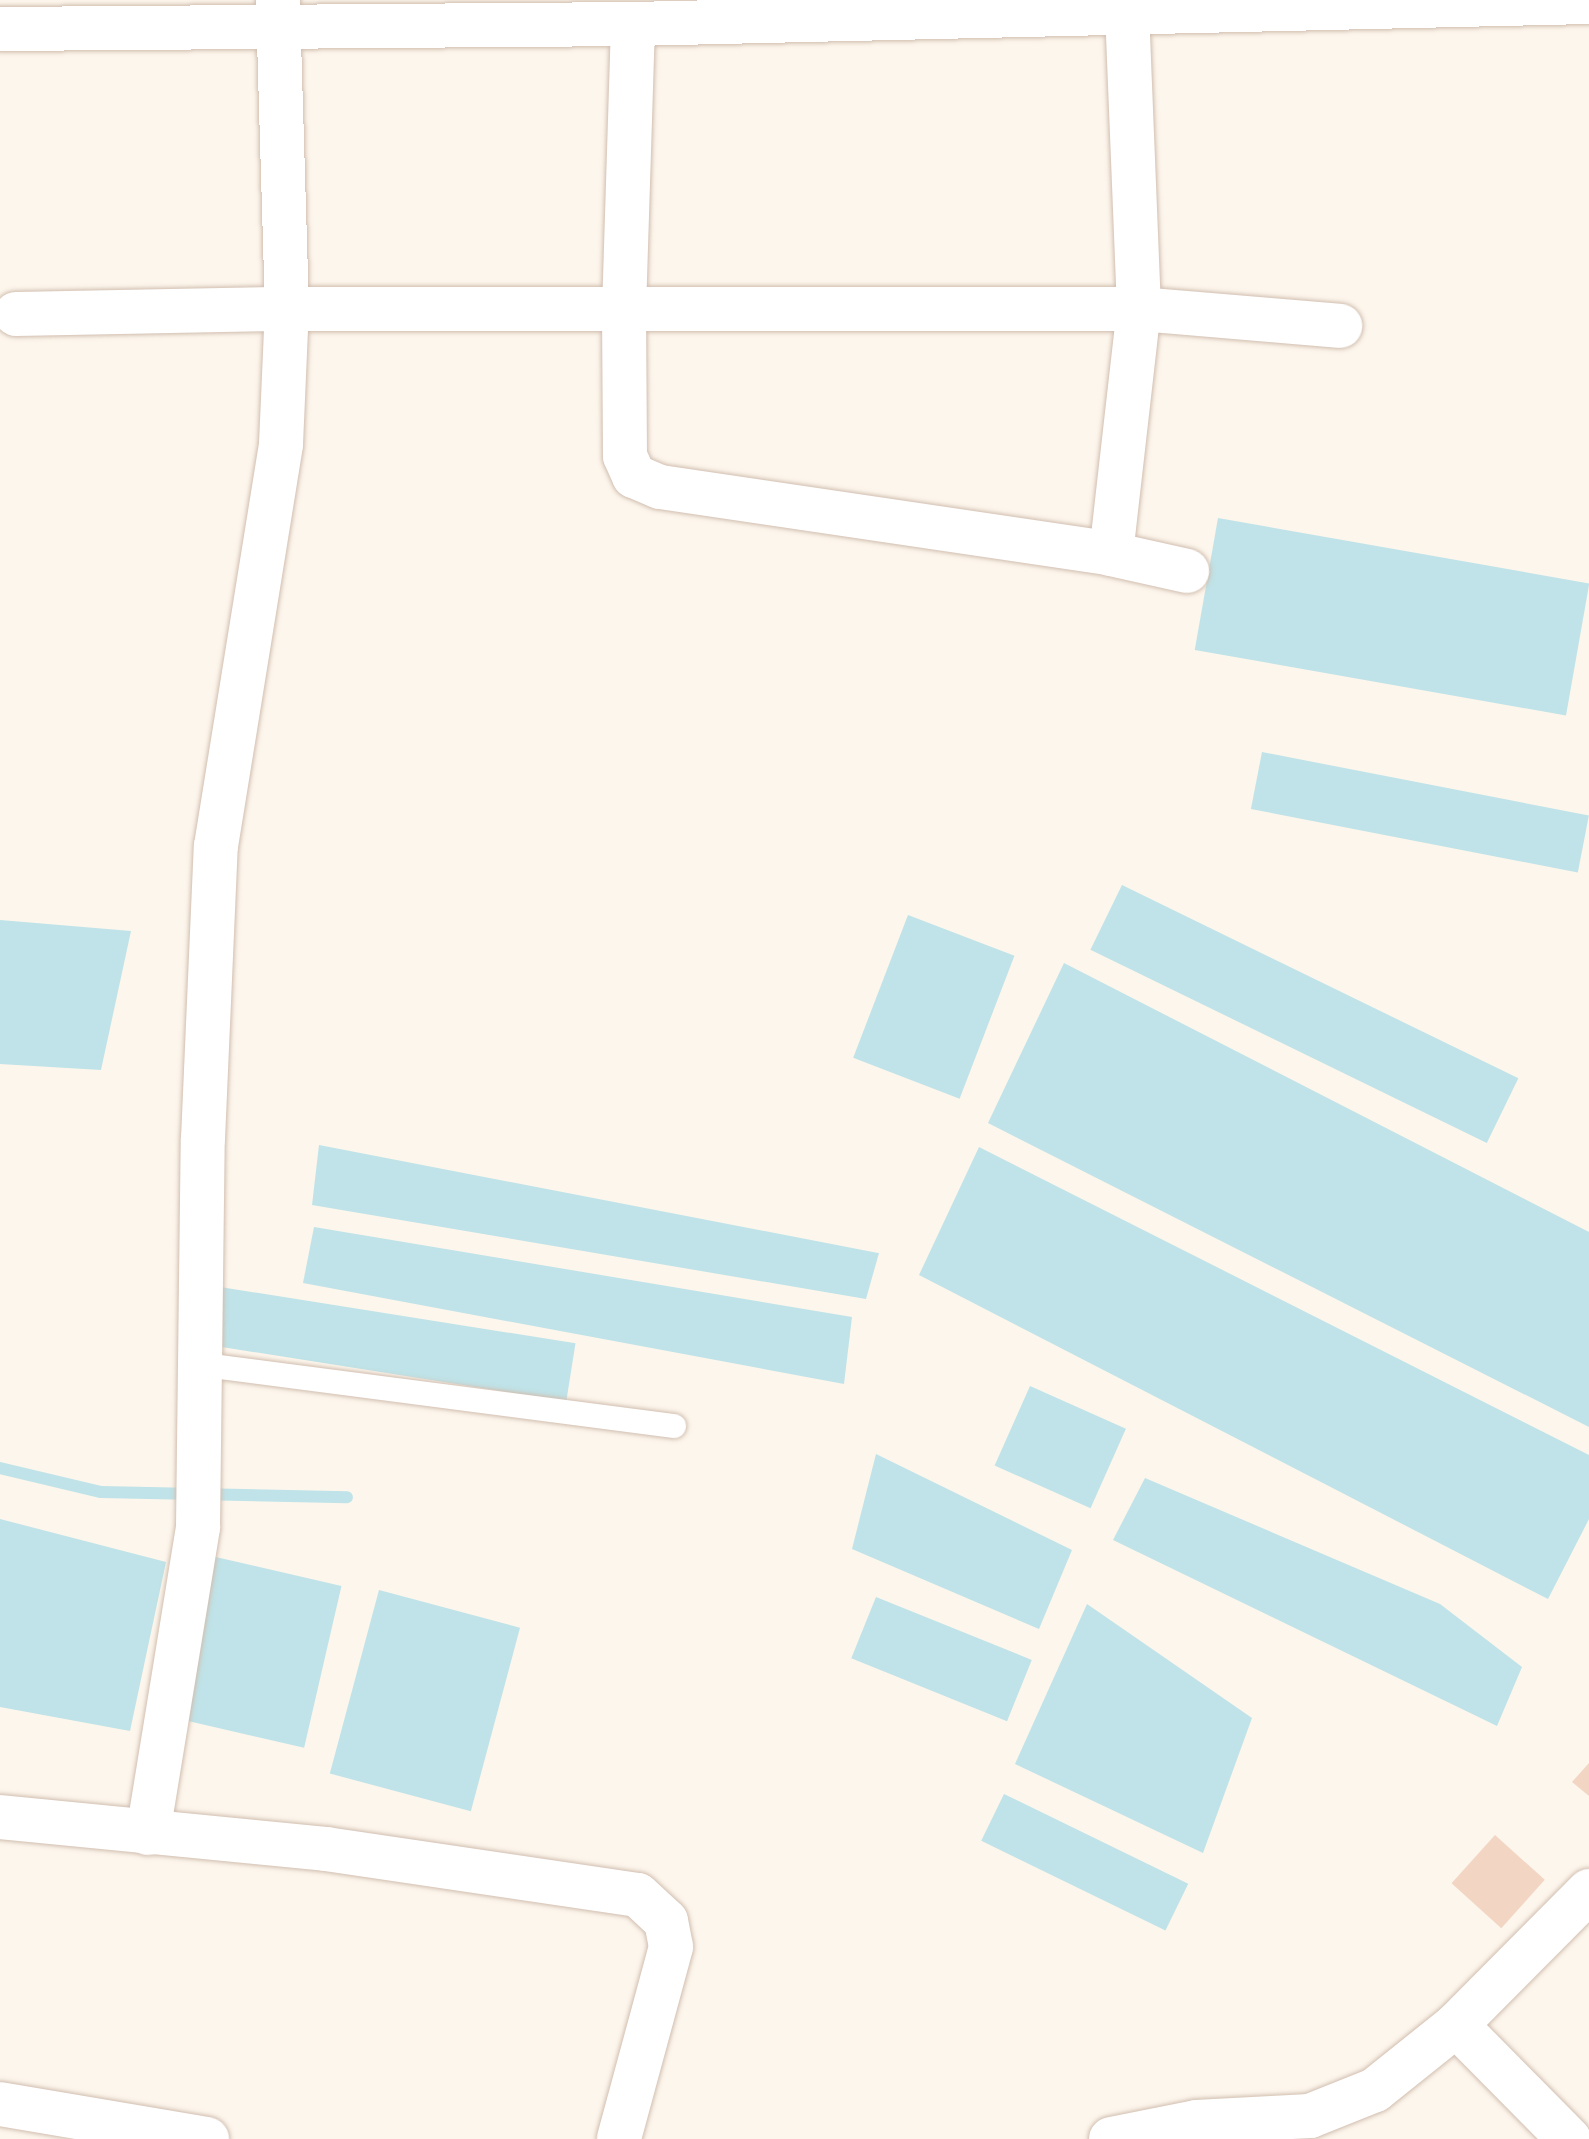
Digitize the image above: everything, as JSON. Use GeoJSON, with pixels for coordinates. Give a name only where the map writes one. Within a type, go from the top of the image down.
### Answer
{"type":"FeatureCollection","features":[{"type":"Feature","properties":{"kind":"street"},"geometry":{"type":"LineString","coordinates":[[0,29],[279,12],[650,16],[1127,15],[1572,2]]}},
{"type":"Feature","properties":{"kind":"street"},"geometry":{"type":"LineString","coordinates":[[148,1833],[198,1527],[204,1365],[199,1318],[216,846],[281,444],[287,309],[279,12]]}},
{"type":"Feature","properties":{"kind":"street"},"geometry":{"type":"LineString","coordinates":[[1111,554],[1139,309],[1127,15]]}},
{"type":"Feature","properties":{"kind":"street"},"geometry":{"type":"LineString","coordinates":[[650,16],[624,312],[625,456],[634,476],[660,487],[1111,554],[1187,571]]}},
{"type":"Feature","properties":{"kind":"street"},"geometry":{"type":"LineString","coordinates":[[16,314],[287,309],[624,312],[1139,309],[1340,326]]}},
{"type":"Feature","properties":{"kind":"street"},"geometry":{"type":"LineString","coordinates":[[0,1817],[326,1849],[638,1895],[666,1921],[671,1947],[619,2139]]}},
{"type":"Feature","properties":{"kind":"street"},"geometry":{"type":"LineString","coordinates":[[1111,2139],[1196,2122],[1310,2116],[1375,2090],[1456,2025],[1589,1891]]}},
{"type":"Feature","properties":{"kind":"street"},"geometry":{"type":"LineString","coordinates":[[1456,2025],[1569,2139]]}},
{"type":"Feature","properties":{"kind":"street"},"geometry":{"type":"LineString","coordinates":[[0,2104],[207,2139]]}},
{"type":"Feature","properties":{"kind":"lane"},"geometry":{"type":"LineString","coordinates":[[204,1365],[674,1426]]}},
{"type":"Feature","properties":{"kind":"water"},"geometry":{"type":"Polygon","coordinates":[[[1218,518],[1589,583],[1566,715],[1195,650],[1218,518]]]}},
{"type":"Feature","properties":{"kind":"water"},"geometry":{"type":"Polygon","coordinates":[[[1262,752],[1589,816],[1578,872],[1251,809],[1262,752]]]}},
{"type":"Feature","properties":{"kind":"water"},"geometry":{"type":"Polygon","coordinates":[[[1122,885],[1518,1078],[1487,1143],[1090,950],[1122,885]]]}},
{"type":"Feature","properties":{"kind":"water"},"geometry":{"type":"Polygon","coordinates":[[[908,915],[1014,956],[960,1099],[853,1058],[908,915]]]}},
{"type":"Feature","properties":{"kind":"water"},"geometry":{"type":"Polygon","coordinates":[[[0,920],[131,931],[101,1070],[0,1064],[0,920]]]}},
{"type":"Feature","properties":{"kind":"water"},"geometry":{"type":"Polygon","coordinates":[[[1064,963],[1589,1232],[1589,1427],[988,1123],[1064,963]]]}},
{"type":"Feature","properties":{"kind":"water"},"geometry":{"type":"Polygon","coordinates":[[[319,1145],[879,1253],[866,1299],[312,1205],[319,1145]]]}},
{"type":"Feature","properties":{"kind":"water"},"geometry":{"type":"Polygon","coordinates":[[[979,1147],[1589,1455],[1589,1519],[1548,1599],[919,1275],[979,1147]]]}},
{"type":"Feature","properties":{"kind":"water"},"geometry":{"type":"Polygon","coordinates":[[[314,1227],[852,1317],[844,1384],[303,1283],[314,1227]]]}},
{"type":"Feature","properties":{"kind":"water"},"geometry":{"type":"Polygon","coordinates":[[[214,1286],[575,1343],[566,1402],[205,1344],[214,1286]]]}},
{"type":"Feature","properties":{"kind":"water"},"geometry":{"type":"Polygon","coordinates":[[[1030,1386],[1126,1429],[1091,1508],[995,1465],[1030,1386]]]}},
{"type":"Feature","properties":{"kind":"water"},"geometry":{"type":"Polygon","coordinates":[[[876,1454],[1072,1550],[1039,1629],[852,1549],[876,1454]]]}},
{"type":"Feature","properties":{"kind":"water"},"geometry":{"type":"Polygon","coordinates":[[[1145,1478],[1440,1604],[1522,1667],[1497,1726],[1113,1540],[1145,1478]]]}},
{"type":"Feature","properties":{"kind":"water"},"geometry":{"type":"Polygon","coordinates":[[[0,1519],[166,1562],[130,1731],[0,1707],[0,1519]]]}},
{"type":"Feature","properties":{"kind":"water"},"geometry":{"type":"Polygon","coordinates":[[[207,1555],[341,1586],[304,1748],[170,1717],[207,1555]]]}},
{"type":"Feature","properties":{"kind":"water"},"geometry":{"type":"Polygon","coordinates":[[[379,1590],[520,1628],[471,1811],[330,1774],[379,1590]]]}},
{"type":"Feature","properties":{"kind":"water"},"geometry":{"type":"Polygon","coordinates":[[[876,1597],[1032,1660],[1007,1721],[851,1658],[876,1597]]]}},
{"type":"Feature","properties":{"kind":"water"},"geometry":{"type":"Polygon","coordinates":[[[1087,1604],[1252,1718],[1203,1853],[1015,1764],[1087,1604]]]}},
{"type":"Feature","properties":{"kind":"water"},"geometry":{"type":"Polygon","coordinates":[[[1004,1794],[1188,1884],[1165,1931],[981,1841],[1004,1794]]]}},
{"type":"Feature","properties":{"kind":"building"},"geometry":{"type":"Polygon","coordinates":[[[1589,1763],[1589,1796],[1572,1782],[1589,1763]]]}},
{"type":"Feature","properties":{"kind":"building"},"geometry":{"type":"Polygon","coordinates":[[[1495,1835],[1545,1880],[1501,1928],[1452,1883],[1495,1835]]]}},
{"type":"Feature","properties":{"kind":"waterway"},"geometry":{"type":"LineString","coordinates":[[0,1468],[101,1492],[347,1497]]}}]}
